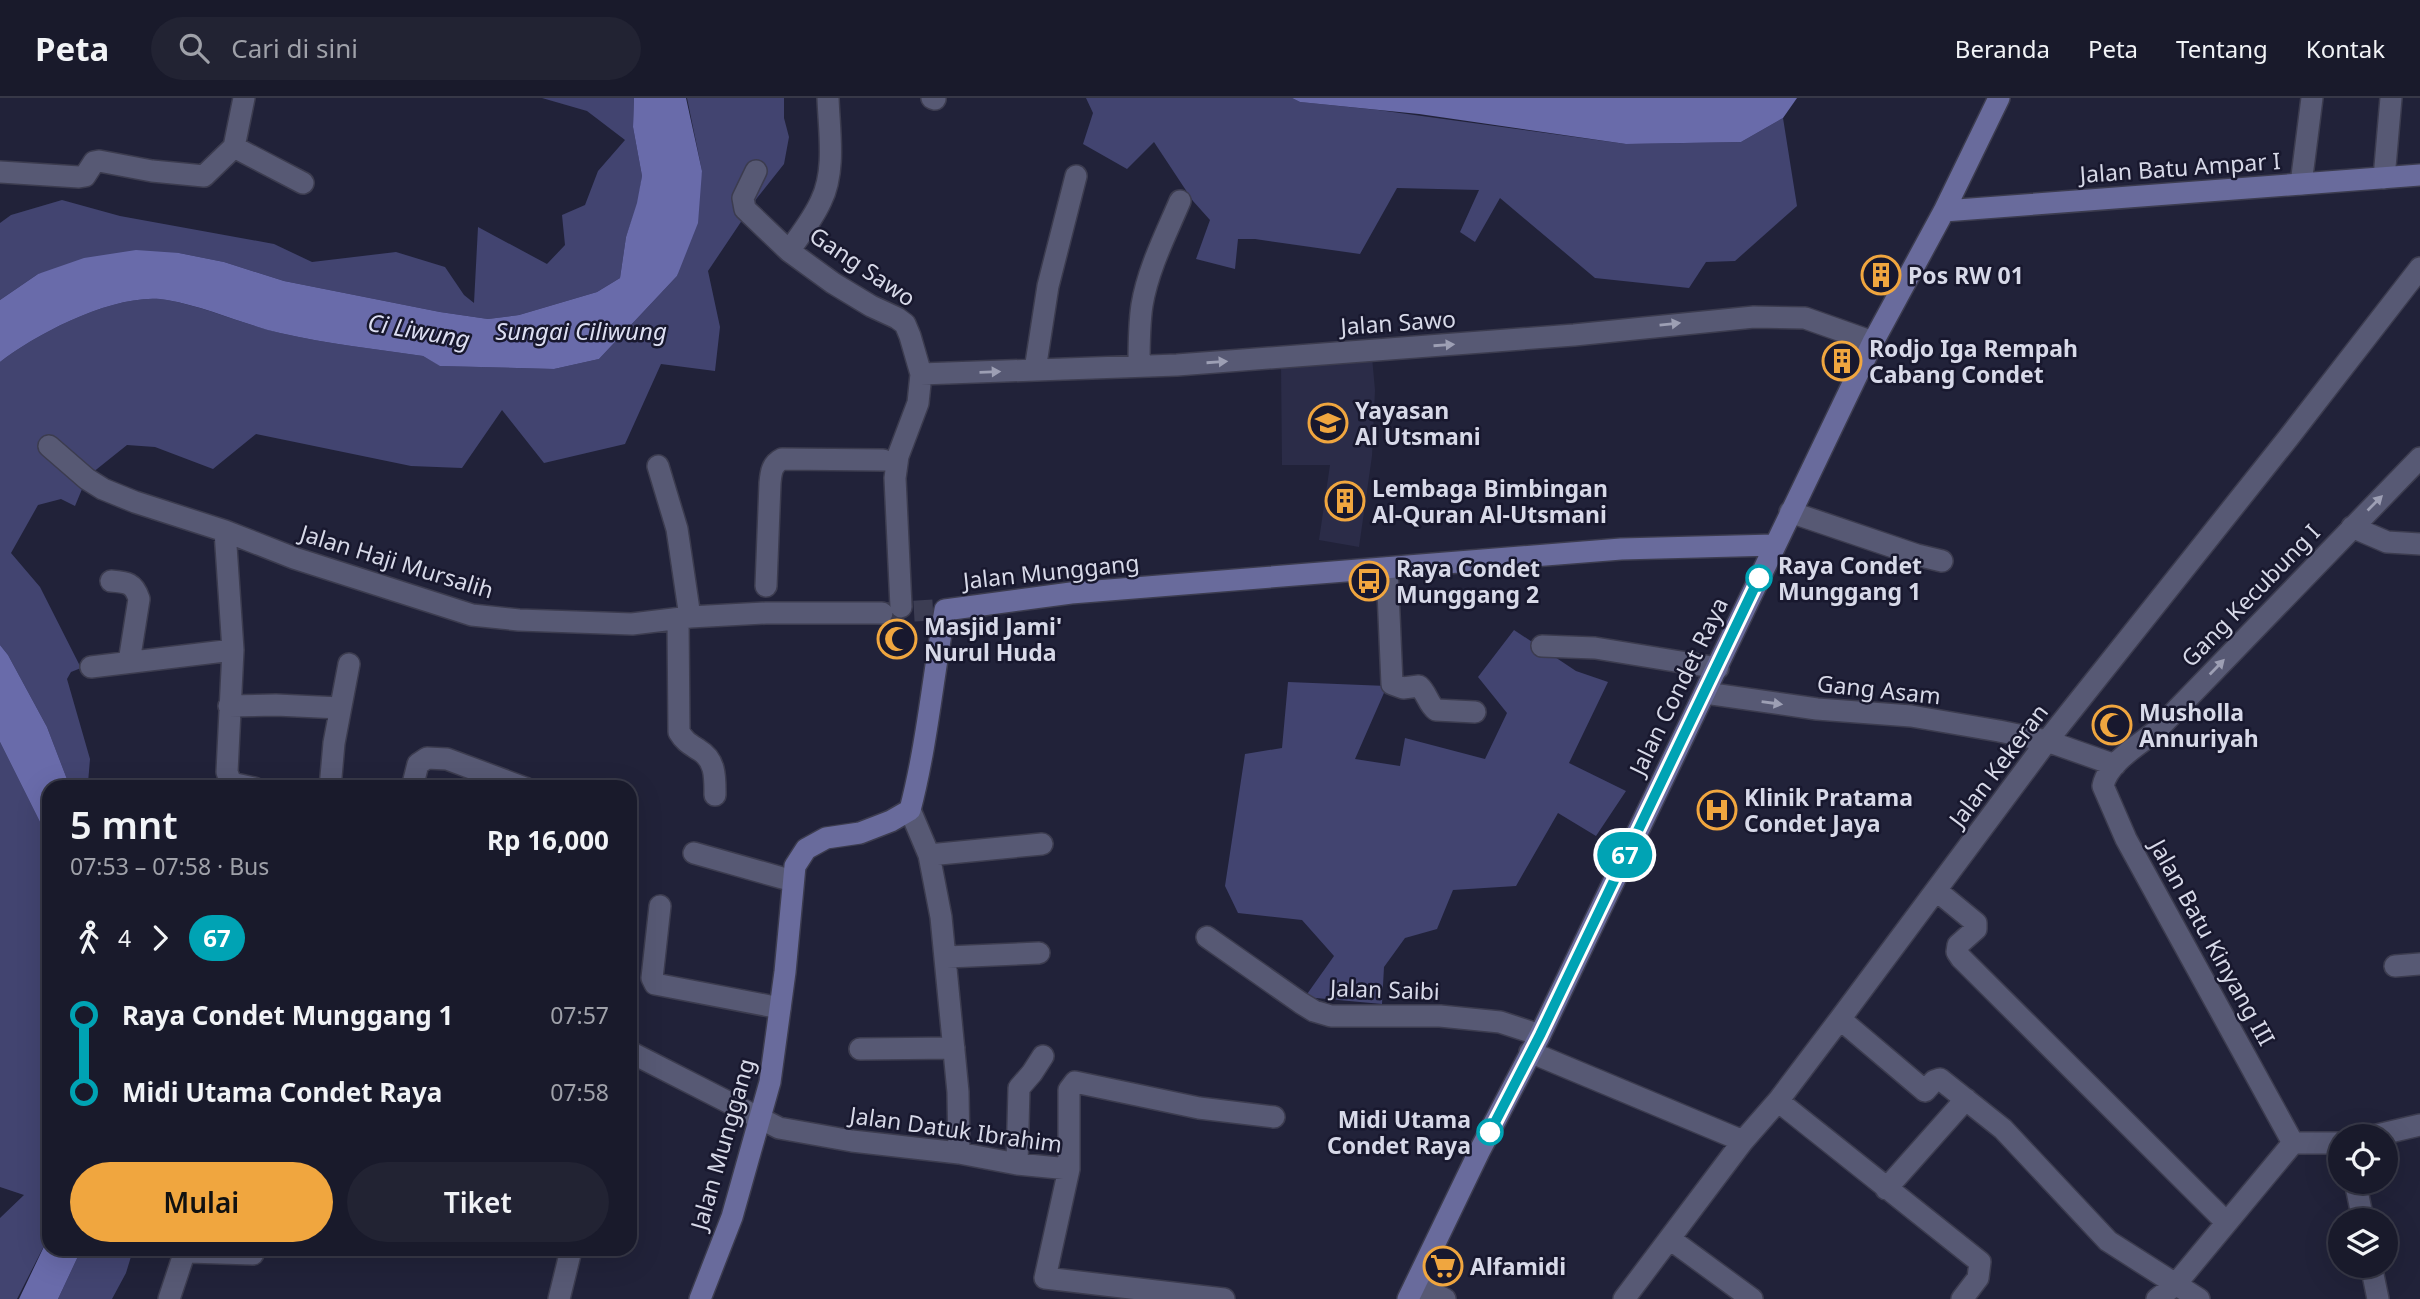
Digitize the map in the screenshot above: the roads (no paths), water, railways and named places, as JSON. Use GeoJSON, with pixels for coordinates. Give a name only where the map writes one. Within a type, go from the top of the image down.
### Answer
{"type":"FeatureCollection","features":[{"type":"Feature","properties":{"kind":"street"},"geometry":{"type":"LineString","coordinates":[[0,172],[79,177],[85,176],[94,162],[99,161],[152,171],[204,176],[234,146],[244,98]]}},
{"type":"Feature","properties":{"kind":"street","name":"Gang Sawo"},"geometry":{"type":"LineString","coordinates":[[828,98],[830,159],[826,187],[822,200],[789,251],[833,283],[905,324],[922,374],[918,403],[898,456],[895,478],[892,610]]}},
{"type":"Feature","properties":{"kind":"street","name":"Jalan Condet Raya"},"geometry":{"type":"LineString","coordinates":[[1412,1292],[1688,724],[1718,668],[1774,545],[1873,342],[1944,211],[1999,98]]}},
{"type":"Feature","properties":{"kind":"street"},"geometry":{"type":"LineString","coordinates":[[2301,184],[2312,98]]}},
{"type":"Feature","properties":{"kind":"street"},"geometry":{"type":"LineString","coordinates":[[2384,178],[2391,98]]}},
{"type":"Feature","properties":{"kind":"street"},"geometry":{"type":"LineString","coordinates":[[234,146],[303,183]]}},
{"type":"Feature","properties":{"kind":"street"},"geometry":{"type":"LineString","coordinates":[[756,172],[743,198],[744,209],[789,251]]}},
{"type":"Feature","properties":{"kind":"street","name":"Jalan Batu Ampar I"},"geometry":{"type":"LineString","coordinates":[[1944,211],[2420,174]]}},
{"type":"Feature","properties":{"kind":"street"},"geometry":{"type":"LineString","coordinates":[[1035,370],[1048,286],[1076,176]]}},
{"type":"Feature","properties":{"kind":"street"},"geometry":{"type":"LineString","coordinates":[[1139,366],[1140,321],[1145,290],[1180,201]]}},
{"type":"Feature","properties":{"kind":"street","name":"Jalan Kekeran"},"geometry":{"type":"LineString","coordinates":[[1624,1299],[1743,1141],[1778,1101],[2047,741],[2420,268]]}},
{"type":"Feature","properties":{"kind":"street","name":"Jalan Sawo"},"geometry":{"type":"LineString","coordinates":[[922,374],[1139,366],[1574,335],[1754,317],[1805,318],[1873,342]]}},
{"type":"Feature","properties":{"kind":"street","name":"Jalan Haji Mursalih"},"geometry":{"type":"LineString","coordinates":[[49,446],[86,479],[135,502],[225,531],[294,558],[472,615],[571,623],[632,624],[684,618],[766,599],[892,610]]}},
{"type":"Feature","properties":{"kind":"street","name":"Gang Kecubung I"},"geometry":{"type":"LineString","coordinates":[[2115,765],[2156,731],[2420,458]]}},
{"type":"Feature","properties":{"kind":"street"},"geometry":{"type":"LineString","coordinates":[[766,599],[771,483],[776,462],[782,459],[883,460]]}},
{"type":"Feature","properties":{"kind":"street"},"geometry":{"type":"LineString","coordinates":[[658,466],[677,529],[684,618],[679,732],[685,743],[708,757],[715,774],[715,795]]}},
{"type":"Feature","properties":{"kind":"street"},"geometry":{"type":"LineString","coordinates":[[1790,512],[1942,561]]}},
{"type":"Feature","properties":{"kind":"street"},"geometry":{"type":"LineString","coordinates":[[2352,527],[2387,542],[2420,544]]}},
{"type":"Feature","properties":{"kind":"street"},"geometry":{"type":"LineString","coordinates":[[225,531],[233,650],[229,706],[229,780]]}},
{"type":"Feature","properties":{"kind":"street","name":"Jalan Munggang"},"geometry":{"type":"LineString","coordinates":[[700,1299],[732,1217],[770,1082],[785,972],[795,866],[806,849],[826,838],[860,832],[891,821],[910,810],[920,771],[939,610],[1071,593],[1387,568],[1621,550],[1774,545]]}},
{"type":"Feature","properties":{"kind":"street"},"geometry":{"type":"LineString","coordinates":[[1387,568],[1392,684],[1403,688],[1419,686],[1427,693],[1436,710],[1475,712]]}},
{"type":"Feature","properties":{"kind":"street"},"geometry":{"type":"LineString","coordinates":[[111,581],[128,582],[139,598],[129,662]]}},
{"type":"Feature","properties":{"kind":"street"},"geometry":{"type":"LineString","coordinates":[[1542,646],[1595,648],[1718,668]]}},
{"type":"Feature","properties":{"kind":"street"},"geometry":{"type":"LineString","coordinates":[[91,667],[233,650]]}},
{"type":"Feature","properties":{"kind":"street"},"geometry":{"type":"LineString","coordinates":[[331,780],[340,708],[349,664]]}},
{"type":"Feature","properties":{"kind":"street","name":"Gang Asam"},"geometry":{"type":"LineString","coordinates":[[1705,693],[1817,709],[1911,716],[2047,741],[2115,765]]}},
{"type":"Feature","properties":{"kind":"street"},"geometry":{"type":"LineString","coordinates":[[229,706],[340,708]]}},
{"type":"Feature","properties":{"kind":"street"},"geometry":{"type":"LineString","coordinates":[[414,780],[418,764],[427,758],[447,759],[503,780]]}},
{"type":"Feature","properties":{"kind":"street","name":"Jalan Batu Kinyang III"},"geometry":{"type":"LineString","coordinates":[[2115,765],[2105,778],[2104,786],[2126,839],[2293,1143]]}},
{"type":"Feature","properties":{"kind":"street"},"geometry":{"type":"LineString","coordinates":[[910,810],[929,855],[947,957],[958,1153]]}},
{"type":"Feature","properties":{"kind":"street"},"geometry":{"type":"LineString","coordinates":[[929,855],[1042,844]]}},
{"type":"Feature","properties":{"kind":"street"},"geometry":{"type":"LineString","coordinates":[[694,853],[793,881]]}},
{"type":"Feature","properties":{"kind":"street"},"geometry":{"type":"LineString","coordinates":[[1937,891],[1976,923],[1976,929],[1958,945],[1957,952],[1961,958],[2227,1222]]}},
{"type":"Feature","properties":{"kind":"street"},"geometry":{"type":"LineString","coordinates":[[660,906],[652,978],[655,984],[779,1008]]}},
{"type":"Feature","properties":{"kind":"street","name":"Jalan Saibi"},"geometry":{"type":"LineString","coordinates":[[1206,937],[1308,1007],[1331,1016],[1464,1018],[1500,1022],[1535,1043],[1743,1141]]}},
{"type":"Feature","properties":{"kind":"street"},"geometry":{"type":"LineString","coordinates":[[947,957],[1039,953]]}},
{"type":"Feature","properties":{"kind":"street"},"geometry":{"type":"LineString","coordinates":[[2395,967],[2420,964]]}},
{"type":"Feature","properties":{"kind":"street"},"geometry":{"type":"LineString","coordinates":[[1840,1019],[1925,1091],[1934,1081],[1940,1079],[1966,1099],[2003,1129],[2108,1241],[2199,1299]]}},
{"type":"Feature","properties":{"kind":"street"},"geometry":{"type":"LineString","coordinates":[[859,1048],[954,1048]]}},
{"type":"Feature","properties":{"kind":"street","name":"Jalan Datuk Ibrahim"},"geometry":{"type":"LineString","coordinates":[[637,1056],[760,1121],[779,1128],[852,1141],[1069,1169],[1042,1299]]}},
{"type":"Feature","properties":{"kind":"street"},"geometry":{"type":"LineString","coordinates":[[1017,1164],[1019,1088],[1043,1056]]}},
{"type":"Feature","properties":{"kind":"street"},"geometry":{"type":"LineString","coordinates":[[1069,1169],[1069,1090],[1075,1082],[1199,1108],[1274,1117]]}},
{"type":"Feature","properties":{"kind":"street"},"geometry":{"type":"LineString","coordinates":[[1886,1189],[1966,1099]]}},
{"type":"Feature","properties":{"kind":"street"},"geometry":{"type":"LineString","coordinates":[[1778,1101],[1980,1262],[1978,1278],[1962,1299]]}},
{"type":"Feature","properties":{"kind":"street"},"geometry":{"type":"LineString","coordinates":[[2398,1130],[2420,1125]]}},
{"type":"Feature","properties":{"kind":"street"},"geometry":{"type":"LineString","coordinates":[[2157,1299],[2175,1285],[2293,1143],[2328,1143]]}},
{"type":"Feature","properties":{"kind":"street"},"geometry":{"type":"LineString","coordinates":[[1670,1239],[1752,1299]]}},
{"type":"Feature","properties":{"kind":"street"},"geometry":{"type":"LineString","coordinates":[[169,1299],[183,1256]]}},
{"type":"Feature","properties":{"kind":"street"},"geometry":{"type":"LineString","coordinates":[[559,1299],[570,1256]]}},
{"type":"Feature","properties":{"kind":"street"},"geometry":{"type":"LineString","coordinates":[[1045,1278],[1224,1299]]}},
{"type":"Feature","properties":{"kind":"street"},"geometry":{"type":"LineString","coordinates":[[2374,1278],[2378,1299]]}},
{"type":"Feature","properties":{"kind":"street"},"geometry":{"type":"LineString","coordinates":[[1412,1292],[1445,1299]]}},
{"type":"Feature","properties":{"kind":"water"},"geometry":{"type":"Polygon","coordinates":[[[634,98],[686,98],[702,171],[698,223],[677,276],[599,359],[554,369],[440,366],[423,356],[298,337],[182,303],[148,299],[103,308],[79,317],[56,327],[0,362],[0,300],[38,274],[84,258],[136,250],[179,253],[224,262],[284,281],[488,319],[519,315],[597,292],[620,278],[626,237],[637,203],[642,176],[633,127],[634,98]]]}},
{"type":"Feature","properties":{"kind":"water"},"geometry":{"type":"Polygon","coordinates":[[[1292,98],[1797,98],[1783,118],[1741,142],[1626,144],[1419,114],[1300,102],[1292,98]]]}},
{"type":"Feature","properties":{"kind":"water"},"geometry":{"type":"Polygon","coordinates":[[[0,645],[47,727],[67,780],[42,780],[42,826],[0,742],[0,645]]]}},
{"type":"Feature","properties":{"kind":"water"},"geometry":{"type":"Polygon","coordinates":[[[42,1251],[42,1256],[78,1256],[58,1299],[19,1299],[42,1251]]]}},
{"type":"Feature","properties":{"kind":"tunnel"},"geometry":{"type":"LineString","coordinates":[[883,613],[933,610]]}},
{"type":"Feature","properties":{"kind":"place","name":"Pos RW 01"},"geometry":{"type":"Point","coordinates":[1881,275]}},
{"type":"Feature","properties":{"kind":"place","name":"Rodjo Iga Rempah Cabang Condet"},"geometry":{"type":"Point","coordinates":[1842,361]}},
{"type":"Feature","properties":{"kind":"place","name":"Yayasan Al Utsmani"},"geometry":{"type":"Point","coordinates":[1328,423]}},
{"type":"Feature","properties":{"kind":"place","name":"Lembaga Bimbingan Al-Quran Al-Utsmani"},"geometry":{"type":"Point","coordinates":[1345,501]}},
{"type":"Feature","properties":{"kind":"place","name":"Raya Condet Munggang 1"},"geometry":{"type":"Point","coordinates":[1759,578]}},
{"type":"Feature","properties":{"kind":"place","name":"Raya Condet Munggang 2"},"geometry":{"type":"Point","coordinates":[1369,581]}},
{"type":"Feature","properties":{"kind":"place","name":"Masjid Jami' Nurul Huda"},"geometry":{"type":"Point","coordinates":[897,639]}},
{"type":"Feature","properties":{"kind":"place","name":"Musholla Annuriyah"},"geometry":{"type":"Point","coordinates":[2112,725]}},
{"type":"Feature","properties":{"kind":"place","name":"Klinik Pratama Condet Jaya"},"geometry":{"type":"Point","coordinates":[1717,810]}},
{"type":"Feature","properties":{"kind":"place","name":"Midi Utama Condet Raya"},"geometry":{"type":"Point","coordinates":[1490,1132]}},
{"type":"Feature","properties":{"kind":"place","name":"Alfamidi"},"geometry":{"type":"Point","coordinates":[1443,1266]}},
{"type":"Feature","properties":{"kind":"water label","name":"Ci Liwung"},"geometry":{"type":"Point","coordinates":[419,330]}},
{"type":"Feature","properties":{"kind":"water label","name":"Sungai Ciliwung"},"geometry":{"type":"Point","coordinates":[581,330]}}]}
